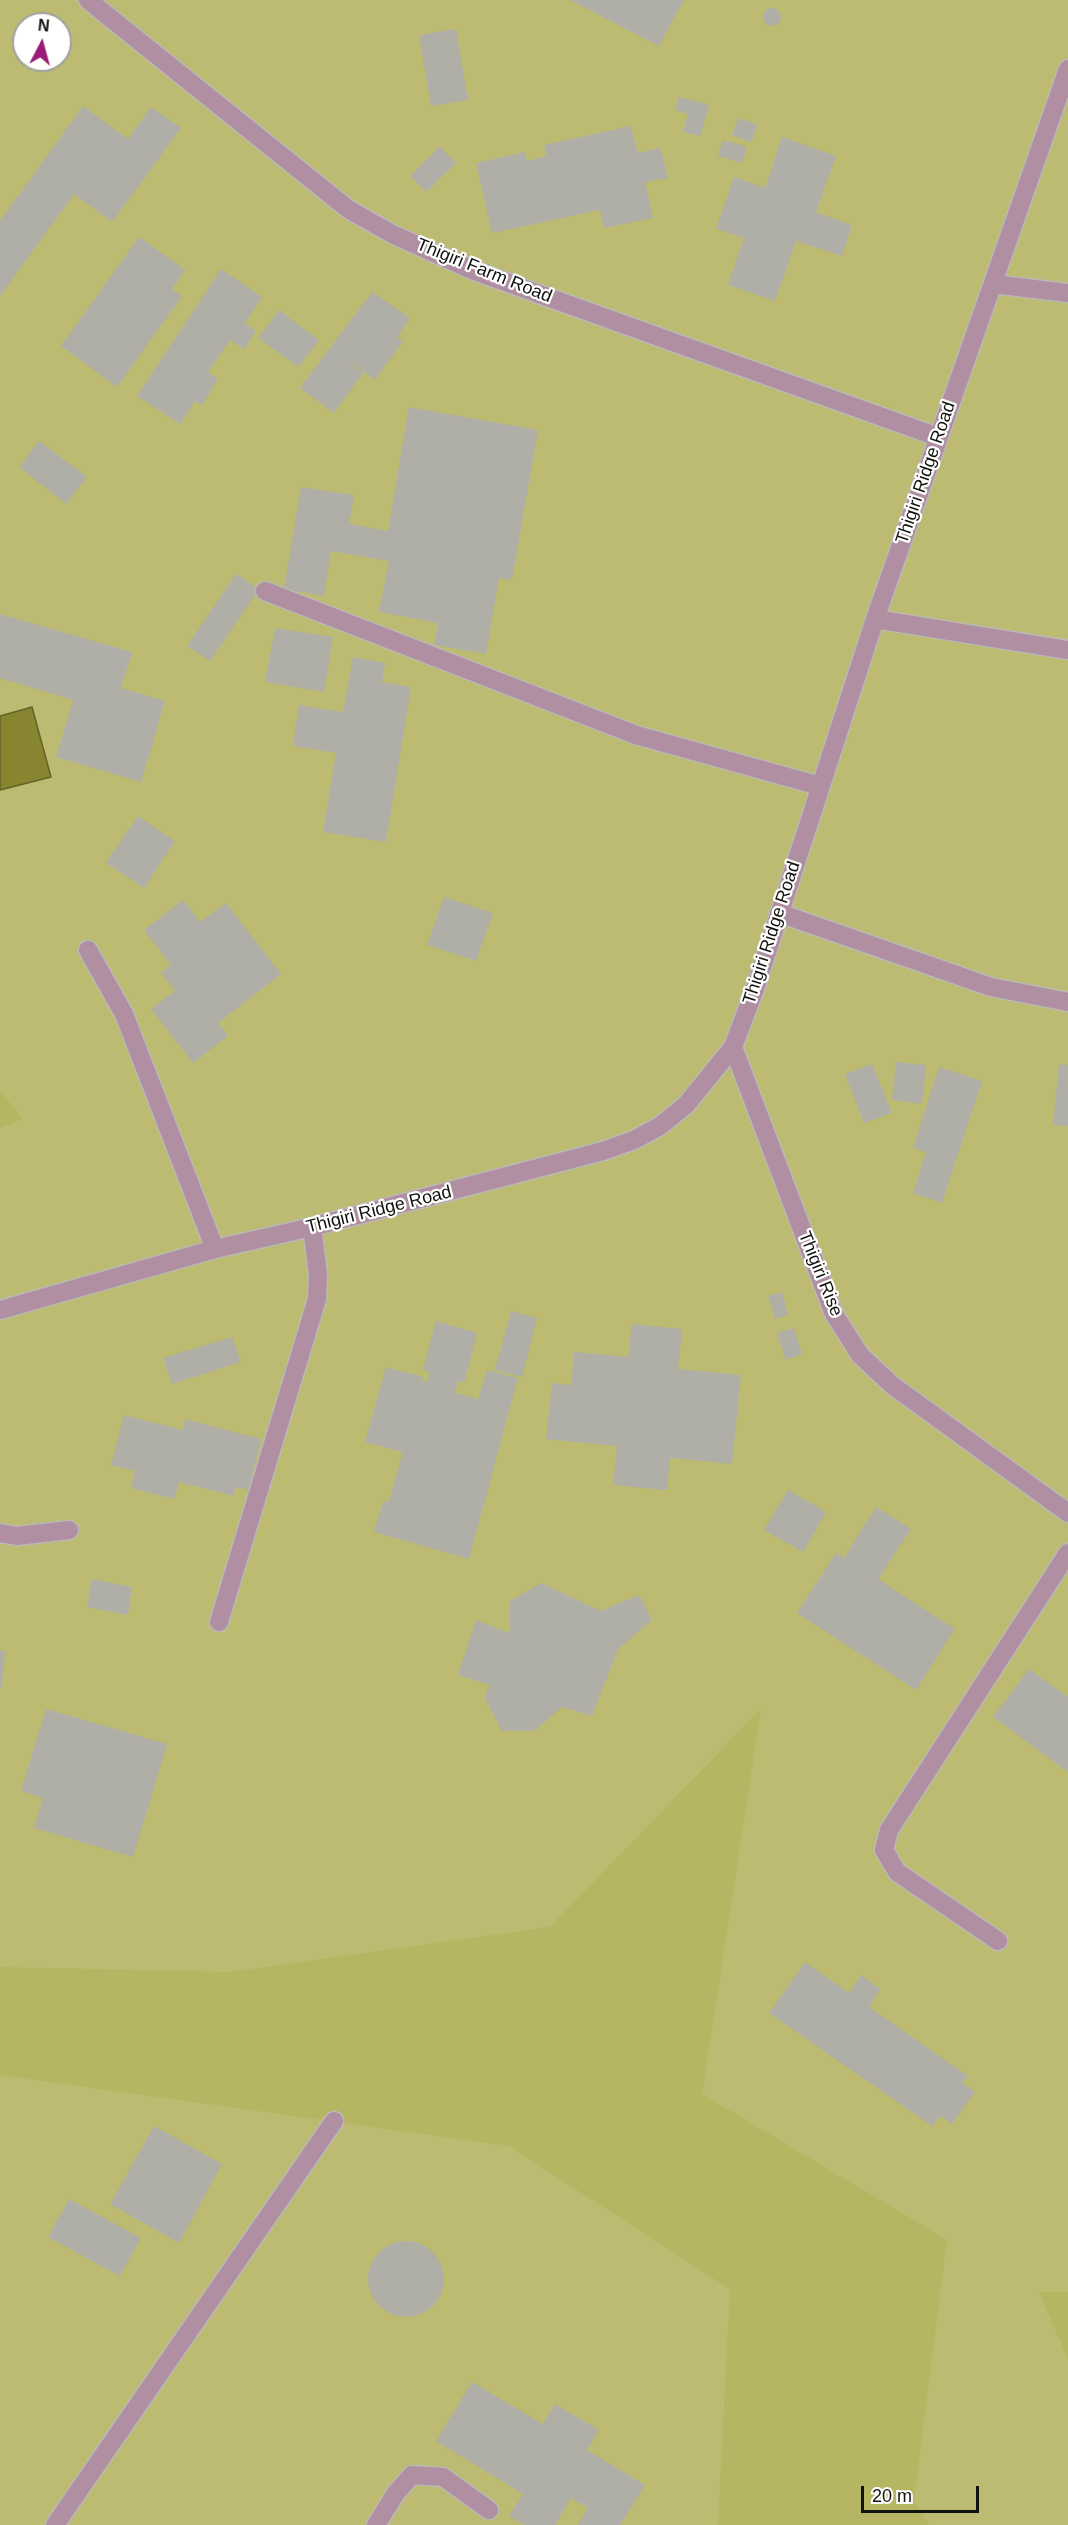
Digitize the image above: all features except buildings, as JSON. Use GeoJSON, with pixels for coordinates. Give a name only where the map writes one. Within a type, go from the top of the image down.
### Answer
{"type":"FeatureCollection","features":[{"type":"Feature","properties":{"kind":"street","name":"Thigiri Farm Road"},"geometry":{"type":"LineString","coordinates":[[88,0],[348,209],[392,234],[472,270],[938,437]]}},
{"type":"Feature","properties":{"kind":"street","name":"Thigiri Ridge Road"},"geometry":{"type":"LineString","coordinates":[[0,1310],[215,1249],[312,1227],[603,1151],[634,1140],[660,1126],[686,1105],[733,1047],[875,619],[1068,69]]}},
{"type":"Feature","properties":{"kind":"street"},"geometry":{"type":"LineString","coordinates":[[993,284],[1068,293]]}},
{"type":"Feature","properties":{"kind":"street"},"geometry":{"type":"LineString","coordinates":[[265,591],[636,735],[820,786]]}},
{"type":"Feature","properties":{"kind":"street"},"geometry":{"type":"LineString","coordinates":[[875,619],[1068,650]]}},
{"type":"Feature","properties":{"kind":"street"},"geometry":{"type":"LineString","coordinates":[[778,913],[991,987],[1068,1002]]}},
{"type":"Feature","properties":{"kind":"street"},"geometry":{"type":"LineString","coordinates":[[88,950],[124,1014],[215,1249]]}},
{"type":"Feature","properties":{"kind":"street","name":"Thigiri Rise"},"geometry":{"type":"LineString","coordinates":[[733,1047],[834,1314],[860,1355],[892,1384],[1064,1505]]}},
{"type":"Feature","properties":{"kind":"street"},"geometry":{"type":"LineString","coordinates":[[219,1622],[317,1299],[318,1274],[312,1227]]}},
{"type":"Feature","properties":{"kind":"street"},"geometry":{"type":"LineString","coordinates":[[0,1533],[17,1536],[69,1530]]}},
{"type":"Feature","properties":{"kind":"street"},"geometry":{"type":"LineString","coordinates":[[998,1941],[897,1872],[884,1850],[889,1830],[1068,1553]]}},
{"type":"Feature","properties":{"kind":"street"},"geometry":{"type":"LineString","coordinates":[[56,2525],[334,2121]]}},
{"type":"Feature","properties":{"kind":"street"},"geometry":{"type":"LineString","coordinates":[[376,2525],[396,2493],[412,2475],[443,2477],[489,2510]]}},
{"type":"Feature","properties":{"kind":"shaded area"},"geometry":{"type":"Polygon","coordinates":[[[0,0],[1068,0],[1068,2525],[0,2525],[0,0]]]}},
{"type":"Feature","properties":{"kind":"shaded area"},"geometry":{"type":"Polygon","coordinates":[[[32,707],[51,777],[0,790],[0,716],[32,707]]]}},
{"type":"Feature","properties":{"kind":"shaded area"},"geometry":{"type":"Polygon","coordinates":[[[0,1091],[23,1119],[0,1128],[0,1091]]]}},
{"type":"Feature","properties":{"kind":"shaded area"},"geometry":{"type":"Polygon","coordinates":[[[761,1709],[702,2094],[947,2240],[914,2501],[929,2525],[718,2525],[730,2289],[509,2146],[0,2075],[0,1967],[230,1972],[550,1927],[761,1709]]]}},
{"type":"Feature","properties":{"kind":"shaded area"},"geometry":{"type":"Polygon","coordinates":[[[1039,2292],[1068,2292],[1068,2359],[1039,2292]]]}}]}
